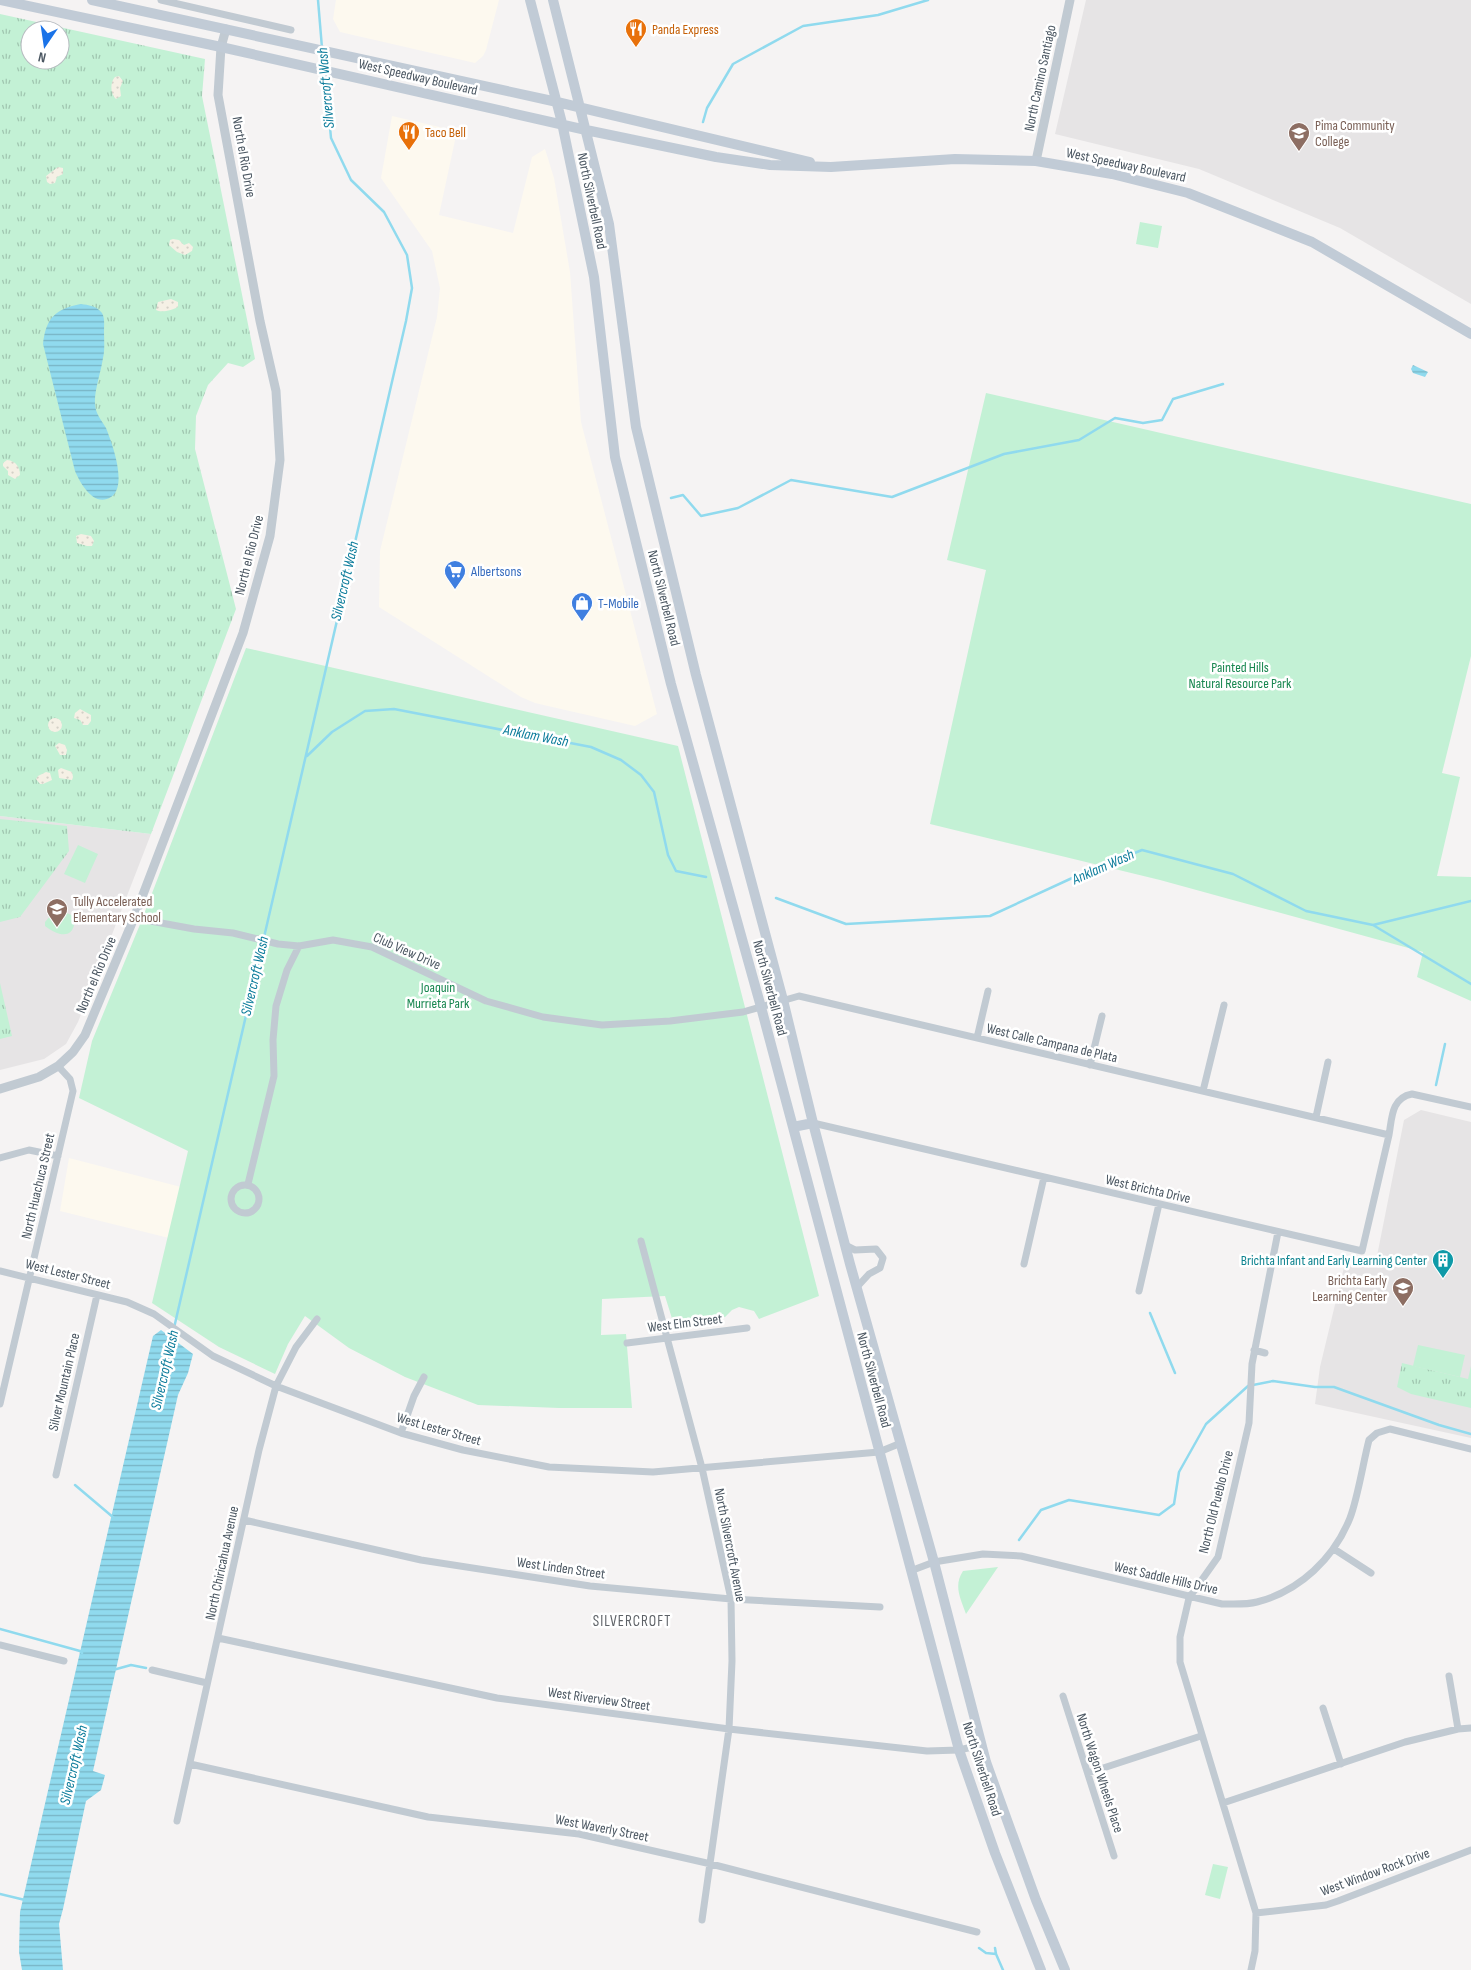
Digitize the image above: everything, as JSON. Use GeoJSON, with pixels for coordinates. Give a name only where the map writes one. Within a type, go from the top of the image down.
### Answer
{"type":"FeatureCollection","features":[{"type":"Feature","properties":{"kind":"main road","name":"West Speedway Boulevard"},"geometry":{"type":"LineString","coordinates":[[0,0],[222,47],[586,130],[716,157],[770,165],[831,167],[955,159],[1036,162],[1112,174],[1188,193],[1312,242],[1471,334]]}},
{"type":"Feature","properties":{"kind":"main road","name":"West Speedway Boulevard"},"geometry":{"type":"LineString","coordinates":[[92,0],[557,102],[831,167]]}},
{"type":"Feature","properties":{"kind":"main road","name":"North Silverbell Road"},"geometry":{"type":"LineString","coordinates":[[530,0],[562,123],[594,277],[615,457],[670,684],[761,1007],[879,1452],[913,1570],[959,1750],[995,1852],[1041,1970]]}},
{"type":"Feature","properties":{"kind":"main road","name":"North Silverbell Road"},"geometry":{"type":"LineString","coordinates":[[552,0],[609,224],[636,427],[696,675],[783,1000],[845,1245],[934,1562],[981,1745],[1036,1900],[1065,1970]]}},
{"type":"Feature","properties":{"kind":"main road"},"geometry":{"type":"LineString","coordinates":[[402,88],[406,69]]}},
{"type":"Feature","properties":{"kind":"main road"},"geometry":{"type":"LineString","coordinates":[[793,1127],[813,1123]]}},
{"type":"Feature","properties":{"kind":"street"},"geometry":{"type":"LineString","coordinates":[[161,0],[290,30]]}},
{"type":"Feature","properties":{"kind":"street","name":"North Camino Santiago"},"geometry":{"type":"LineString","coordinates":[[1036,162],[1070,0]]}},
{"type":"Feature","properties":{"kind":"street","name":"North el Rio Drive"},"geometry":{"type":"LineString","coordinates":[[0,1089],[39,1077],[58,1066],[73,1052],[85,1035],[134,918],[243,633],[270,536],[280,460],[276,391],[260,321],[218,96],[222,47],[228,15]]}},
{"type":"Feature","properties":{"kind":"street","name":"Club View Drive"},"geometry":{"type":"LineString","coordinates":[[134,918],[245,936],[278,944],[299,946],[333,940],[372,947],[486,1001],[543,1017],[594,1024],[670,1021],[743,1012],[783,1000]]}},
{"type":"Feature","properties":{"kind":"street"},"geometry":{"type":"LineString","coordinates":[[248,1184],[274,1076],[273,1040],[276,1006],[287,970],[299,946]]}},
{"type":"Feature","properties":{"kind":"street"},"geometry":{"type":"LineString","coordinates":[[977,1038],[988,991]]}},
{"type":"Feature","properties":{"kind":"street","name":"West Calle Campana de Plata"},"geometry":{"type":"LineString","coordinates":[[783,1000],[799,996],[1316,1117],[1389,1136]]}},
{"type":"Feature","properties":{"kind":"street"},"geometry":{"type":"LineString","coordinates":[[1203,1091],[1224,1005]]}},
{"type":"Feature","properties":{"kind":"street"},"geometry":{"type":"LineString","coordinates":[[1090,1065],[1102,1016]]}},
{"type":"Feature","properties":{"kind":"street"},"geometry":{"type":"LineString","coordinates":[[1316,1117],[1328,1062]]}},
{"type":"Feature","properties":{"kind":"street","name":"North Huachuca Street"},"geometry":{"type":"LineString","coordinates":[[0,1404],[73,1091],[70,1080],[58,1066]]}},
{"type":"Feature","properties":{"kind":"street"},"geometry":{"type":"LineString","coordinates":[[1389,1136],[1397,1101],[1403,1096],[1412,1094],[1471,1107]]}},
{"type":"Feature","properties":{"kind":"street","name":"West Brichta Drive"},"geometry":{"type":"LineString","coordinates":[[813,1123],[1362,1251],[1389,1136]]}},
{"type":"Feature","properties":{"kind":"street"},"geometry":{"type":"LineString","coordinates":[[0,1158],[29,1150],[58,1156]]}},
{"type":"Feature","properties":{"kind":"street"},"geometry":{"type":"LineString","coordinates":[[1024,1264],[1044,1177]]}},
{"type":"Feature","properties":{"kind":"street"},"geometry":{"type":"LineString","coordinates":[[248,1184],[258,1192],[259,1201],[255,1209],[242,1213],[234,1208],[230,1198],[238,1186],[248,1184]]}},
{"type":"Feature","properties":{"kind":"street"},"geometry":{"type":"LineString","coordinates":[[1139,1292],[1159,1204]]}},
{"type":"Feature","properties":{"kind":"street","name":"North Old Pueblo Drive"},"geometry":{"type":"LineString","coordinates":[[1251,1970],[1255,1951],[1256,1913],[1180,1662],[1180,1637],[1189,1598],[1218,1557],[1249,1423],[1254,1350],[1278,1232]]}},
{"type":"Feature","properties":{"kind":"street","name":"North Silvercroft Avenue"},"geometry":{"type":"LineString","coordinates":[[641,1241],[702,1468],[730,1599],[732,1661],[729,1729],[702,1920]]}},
{"type":"Feature","properties":{"kind":"street"},"geometry":{"type":"LineString","coordinates":[[845,1245],[855,1250],[876,1249],[883,1258],[880,1268],[869,1274],[857,1287]]}},
{"type":"Feature","properties":{"kind":"street","name":"West Lester Street"},"geometry":{"type":"LineString","coordinates":[[0,1271],[127,1302],[154,1314],[213,1356],[276,1386],[401,1433],[463,1450],[549,1467],[653,1472],[879,1452],[901,1444]]}},
{"type":"Feature","properties":{"kind":"street","name":"Silver Mountain Place"},"geometry":{"type":"LineString","coordinates":[[56,1475],[97,1295]]}},
{"type":"Feature","properties":{"kind":"street","name":"North Chiricahua Avenue"},"geometry":{"type":"LineString","coordinates":[[177,1822],[244,1520],[276,1386],[296,1347],[317,1319]]}},
{"type":"Feature","properties":{"kind":"street","name":"West Elm Street"},"geometry":{"type":"LineString","coordinates":[[627,1343],[747,1328]]}},
{"type":"Feature","properties":{"kind":"street"},"geometry":{"type":"LineString","coordinates":[[1254,1350],[1265,1353]]}},
{"type":"Feature","properties":{"kind":"street"},"geometry":{"type":"LineString","coordinates":[[401,1433],[414,1396],[424,1377]]}},
{"type":"Feature","properties":{"kind":"street","name":"West Saddle Hills Drive"},"geometry":{"type":"LineString","coordinates":[[913,1570],[934,1562],[983,1554],[1021,1556],[1189,1598],[1222,1604],[1256,1602],[1285,1591],[1312,1573],[1334,1549],[1350,1517],[1369,1440],[1378,1432],[1390,1429],[1471,1449]]}},
{"type":"Feature","properties":{"kind":"street","name":"West Linden Street"},"geometry":{"type":"LineString","coordinates":[[244,1520],[421,1560],[590,1586],[730,1599],[880,1607]]}},
{"type":"Feature","properties":{"kind":"street"},"geometry":{"type":"LineString","coordinates":[[1334,1549],[1371,1573]]}},
{"type":"Feature","properties":{"kind":"street","name":"West Riverview Street"},"geometry":{"type":"LineString","coordinates":[[218,1638],[498,1698],[729,1729],[927,1751],[959,1750],[981,1745]]}},
{"type":"Feature","properties":{"kind":"street"},"geometry":{"type":"LineString","coordinates":[[0,1645],[64,1660]]}},
{"type":"Feature","properties":{"kind":"street"},"geometry":{"type":"LineString","coordinates":[[152,1670],[207,1684]]}},
{"type":"Feature","properties":{"kind":"street"},"geometry":{"type":"LineString","coordinates":[[1449,1676],[1458,1729]]}},
{"type":"Feature","properties":{"kind":"street","name":"North Wagon Wheels Place"},"geometry":{"type":"LineString","coordinates":[[1063,1696],[1114,1856]]}},
{"type":"Feature","properties":{"kind":"street"},"geometry":{"type":"LineString","coordinates":[[1323,1708],[1341,1764]]}},
{"type":"Feature","properties":{"kind":"street"},"geometry":{"type":"LineString","coordinates":[[1223,1803],[1405,1742],[1458,1729],[1471,1728]]}},
{"type":"Feature","properties":{"kind":"street"},"geometry":{"type":"LineString","coordinates":[[1088,1774],[1201,1736]]}},
{"type":"Feature","properties":{"kind":"street","name":"West Waverly Street"},"geometry":{"type":"LineString","coordinates":[[190,1764],[428,1817],[578,1834],[711,1864],[976,1932]]}},
{"type":"Feature","properties":{"kind":"street","name":"West Window Rock Drive"},"geometry":{"type":"LineString","coordinates":[[1256,1913],[1332,1903],[1471,1850]]}},
{"type":"Feature","properties":{"kind":"shaded area"},"geometry":{"type":"Polygon","coordinates":[[[336,0],[499,0],[486,50],[483,56],[475,63],[340,32],[333,19],[336,0]]]}},
{"type":"Feature","properties":{"kind":"shaded area","name":"Pima Community College"},"geometry":{"type":"Polygon","coordinates":[[[1086,0],[1471,0],[1471,304],[1340,228],[1199,169],[1055,134],[1086,0]]]}},
{"type":"Feature","properties":{"kind":"shaded area"},"geometry":{"type":"Polygon","coordinates":[[[392,116],[457,131],[439,215],[513,233],[532,157],[545,149],[554,178],[570,272],[581,422],[657,714],[635,726],[535,703],[521,697],[379,607],[380,551],[437,317],[440,288],[432,251],[381,178],[392,116]]]}},
{"type":"Feature","properties":{"kind":"shaded area","name":"Tully Accelerated Elementary School"},"geometry":{"type":"Polygon","coordinates":[[[0,816],[151,834],[78,1022],[66,1044],[44,1059],[0,1070],[0,816]]]}},
{"type":"Feature","properties":{"kind":"shaded area","name":"Brichta Early Learning Center"},"geometry":{"type":"Polygon","coordinates":[[[1421,1110],[1471,1122],[1471,1438],[1315,1404],[1320,1367],[1346,1259],[1375,1266],[1404,1120],[1421,1110]]]}},
{"type":"Feature","properties":{"kind":"shaded area"},"geometry":{"type":"Polygon","coordinates":[[[69,1158],[181,1187],[169,1238],[60,1211],[69,1158]]]}},
{"type":"Feature","properties":{"kind":"green space"},"geometry":{"type":"Polygon","coordinates":[[[0,14],[27,20],[20,20],[20,70],[70,70],[70,29],[205,59],[202,96],[255,359],[243,367],[228,363],[208,385],[196,416],[195,449],[236,609],[151,834],[0,816],[0,14]]]}},
{"type":"Feature","properties":{"kind":"green space"},"geometry":{"type":"Polygon","coordinates":[[[1140,222],[1162,226],[1158,248],[1136,244],[1140,222]]]}},
{"type":"Feature","properties":{"kind":"green space","name":"Painted Hills Natural Resource Park"},"geometry":{"type":"Polygon","coordinates":[[[986,393],[1471,504],[1471,656],[1442,773],[1460,777],[1437,876],[1471,877],[1471,1001],[1417,977],[1423,952],[1160,880],[930,824],[986,570],[947,560],[986,393]]]}},
{"type":"Feature","properties":{"kind":"green space","name":"Joaquin Murrieta Park"},"geometry":{"type":"Polygon","coordinates":[[[246,648],[678,746],[819,1296],[759,1319],[754,1311],[739,1307],[732,1310],[725,1317],[674,1325],[665,1296],[602,1299],[601,1335],[626,1334],[632,1408],[478,1405],[405,1377],[349,1348],[305,1316],[288,1344],[275,1374],[219,1347],[152,1303],[188,1151],[79,1098],[92,1041],[141,922],[246,648]]]}},
{"type":"Feature","properties":{"kind":"green space"},"geometry":{"type":"Polygon","coordinates":[[[0,819],[67,826],[69,851],[20,917],[0,922],[0,819]]]}},
{"type":"Feature","properties":{"kind":"green space"},"geometry":{"type":"Polygon","coordinates":[[[78,845],[98,854],[85,883],[64,874],[78,845]]]}},
{"type":"Feature","properties":{"kind":"green space"},"geometry":{"type":"Polygon","coordinates":[[[52,902],[56,902],[61,910],[75,917],[72,930],[69,933],[61,934],[45,926],[45,922],[51,915],[50,905],[52,902]]]}},
{"type":"Feature","properties":{"kind":"green space"},"geometry":{"type":"Polygon","coordinates":[[[0,983],[12,1036],[0,1039],[0,983]]]}},
{"type":"Feature","properties":{"kind":"green space"},"geometry":{"type":"Polygon","coordinates":[[[1418,1345],[1465,1355],[1460,1377],[1413,1366],[1418,1345]]]}},
{"type":"Feature","properties":{"kind":"green space"},"geometry":{"type":"Polygon","coordinates":[[[1402,1363],[1468,1379],[1471,1366],[1471,1408],[1411,1394],[1397,1387],[1402,1363]]]}},
{"type":"Feature","properties":{"kind":"green space"},"geometry":{"type":"Polygon","coordinates":[[[998,1567],[966,1614],[958,1587],[963,1571],[998,1567]]]}},
{"type":"Feature","properties":{"kind":"green space"},"geometry":{"type":"Polygon","coordinates":[[[1213,1864],[1228,1867],[1220,1899],[1205,1895],[1213,1864]]]}},
{"type":"Feature","properties":{"kind":"sand"},"geometry":{"type":"Polygon","coordinates":[[[119,76],[123,81],[120,88],[121,96],[116,99],[112,91],[112,85],[113,79],[119,76]]]}},
{"type":"Feature","properties":{"kind":"sand"},"geometry":{"type":"Polygon","coordinates":[[[58,167],[63,168],[63,174],[57,177],[55,183],[50,184],[47,182],[46,176],[58,167]]]}},
{"type":"Feature","properties":{"kind":"sand"},"geometry":{"type":"Polygon","coordinates":[[[170,240],[179,240],[184,245],[189,243],[193,247],[192,251],[185,255],[177,252],[169,245],[170,240]]]}},
{"type":"Feature","properties":{"kind":"sand"},"geometry":{"type":"Polygon","coordinates":[[[171,299],[178,302],[178,307],[167,311],[156,310],[158,302],[171,299]]]}},
{"type":"Feature","properties":{"kind":"sand"},"geometry":{"type":"Polygon","coordinates":[[[7,460],[15,463],[19,469],[20,475],[15,479],[8,475],[8,471],[3,466],[3,463],[7,460]]]}},
{"type":"Feature","properties":{"kind":"sand"},"geometry":{"type":"Polygon","coordinates":[[[81,534],[91,536],[94,541],[92,546],[77,543],[76,536],[81,534]]]}},
{"type":"Feature","properties":{"kind":"sand"},"geometry":{"type":"Polygon","coordinates":[[[80,709],[91,715],[91,721],[88,725],[83,725],[80,720],[74,718],[75,713],[80,709]]]}},
{"type":"Feature","properties":{"kind":"sand"},"geometry":{"type":"Polygon","coordinates":[[[55,718],[60,720],[62,725],[60,730],[55,732],[50,730],[48,725],[50,720],[55,718]]]}},
{"type":"Feature","properties":{"kind":"sand"},"geometry":{"type":"Polygon","coordinates":[[[59,743],[65,745],[66,755],[60,755],[55,746],[59,743]]]}},
{"type":"Feature","properties":{"kind":"sand"},"geometry":{"type":"Polygon","coordinates":[[[61,768],[72,772],[72,780],[59,778],[58,770],[61,768]]]}},
{"type":"Feature","properties":{"kind":"sand"},"geometry":{"type":"Polygon","coordinates":[[[46,772],[50,773],[52,780],[40,784],[36,779],[46,772]]]}},
{"type":"Feature","properties":{"kind":"water"},"geometry":{"type":"Polygon","coordinates":[[[81,304],[98,309],[102,313],[104,320],[104,352],[95,407],[112,444],[118,474],[116,491],[105,500],[93,497],[80,482],[75,471],[43,344],[49,321],[53,316],[72,306],[81,304]]]}},
{"type":"Feature","properties":{"kind":"water"},"geometry":{"type":"Polygon","coordinates":[[[1413,365],[1428,372],[1425,377],[1413,373],[1411,369],[1413,365]]]}},
{"type":"Feature","properties":{"kind":"water"},"geometry":{"type":"Polygon","coordinates":[[[161,1330],[193,1354],[188,1373],[178,1395],[93,1771],[105,1775],[101,1790],[86,1801],[59,1924],[63,1970],[22,1970],[19,1952],[20,1912],[153,1336],[161,1330]]]}},
{"type":"Feature","properties":{"kind":"waterway","name":"Silvercroft Wash"},"geometry":{"type":"LineString","coordinates":[[318,0],[322,48]]}},
{"type":"Feature","properties":{"kind":"waterway"},"geometry":{"type":"LineString","coordinates":[[703,122],[707,108],[733,64],[803,26],[878,15],[928,0]]}},
{"type":"Feature","properties":{"kind":"waterway","name":"Silvercroft Wash"},"geometry":{"type":"LineString","coordinates":[[323,54],[325,68]]}},
{"type":"Feature","properties":{"kind":"waterway","name":"Silvercroft Wash"},"geometry":{"type":"LineString","coordinates":[[171,1341],[406,321],[412,288],[407,255],[384,212],[351,180],[331,138],[325,74]]}},
{"type":"Feature","properties":{"kind":"waterway"},"geometry":{"type":"LineString","coordinates":[[671,498],[683,495],[701,516],[738,508],[791,480],[892,497],[1004,454],[1079,440],[1115,418],[1143,423],[1162,420],[1173,399],[1223,384]]}},
{"type":"Feature","properties":{"kind":"waterway","name":"Anklam Wash"},"geometry":{"type":"LineString","coordinates":[[307,756],[332,732],[365,711],[394,709],[591,747],[621,760],[641,775],[654,792],[668,855],[676,871],[706,877]]}},
{"type":"Feature","properties":{"kind":"waterway","name":"Anklam Wash"},"geometry":{"type":"LineString","coordinates":[[776,898],[846,924],[990,916],[1070,879],[1142,850],[1233,874],[1306,911],[1373,925],[1471,984]]}},
{"type":"Feature","properties":{"kind":"waterway"},"geometry":{"type":"LineString","coordinates":[[1373,925],[1471,901]]}},
{"type":"Feature","properties":{"kind":"waterway"},"geometry":{"type":"LineString","coordinates":[[1436,1085],[1445,1044]]}},
{"type":"Feature","properties":{"kind":"waterway"},"geometry":{"type":"LineString","coordinates":[[1150,1313],[1175,1373]]}},
{"type":"Feature","properties":{"kind":"waterway"},"geometry":{"type":"LineString","coordinates":[[1019,1540],[1041,1510],[1069,1500],[1159,1515],[1174,1504],[1179,1472],[1206,1424],[1248,1386],[1273,1381],[1315,1387],[1334,1387],[1439,1425],[1471,1434]]}},
{"type":"Feature","properties":{"kind":"waterway"},"geometry":{"type":"LineString","coordinates":[[75,1485],[114,1518]]}},
{"type":"Feature","properties":{"kind":"waterway"},"geometry":{"type":"LineString","coordinates":[[0,1629],[82,1653]]}},
{"type":"Feature","properties":{"kind":"waterway"},"geometry":{"type":"LineString","coordinates":[[113,1670],[131,1665],[146,1668]]}},
{"type":"Feature","properties":{"kind":"waterway"},"geometry":{"type":"LineString","coordinates":[[0,1894],[25,1900]]}},
{"type":"Feature","properties":{"kind":"waterway"},"geometry":{"type":"LineString","coordinates":[[979,1948],[986,1953],[996,1954]]}},
{"type":"Feature","properties":{"kind":"waterway"},"geometry":{"type":"LineString","coordinates":[[995,1948],[1003,1970]]}},
{"type":"Feature","properties":{"kind":"place","name":"Panda Express"},"geometry":{"type":"Point","coordinates":[636,48]}},
{"type":"Feature","properties":{"kind":"place","name":"Taco Bell"},"geometry":{"type":"Point","coordinates":[409,151]}},
{"type":"Feature","properties":{"kind":"place","name":"Pima Community College"},"geometry":{"type":"Point","coordinates":[1299,152]}},
{"type":"Feature","properties":{"kind":"place","name":"Albertsons"},"geometry":{"type":"Point","coordinates":[455,590]}},
{"type":"Feature","properties":{"kind":"place","name":"T-Mobile"},"geometry":{"type":"Point","coordinates":[582,622]}},
{"type":"Feature","properties":{"kind":"place","name":"Tully Accelerated Elementary School"},"geometry":{"type":"Point","coordinates":[57,928]}},
{"type":"Feature","properties":{"kind":"place","name":"Brichta Infant and Early Learning Center"},"geometry":{"type":"Point","coordinates":[1443,1279]}},
{"type":"Feature","properties":{"kind":"place","name":"Brichta Early Learning Center"},"geometry":{"type":"Point","coordinates":[1403,1307]}},
{"type":"Feature","properties":{"kind":"district","name":"SILVERCROFT"},"geometry":{"type":"Point","coordinates":[632,1621]}}]}
